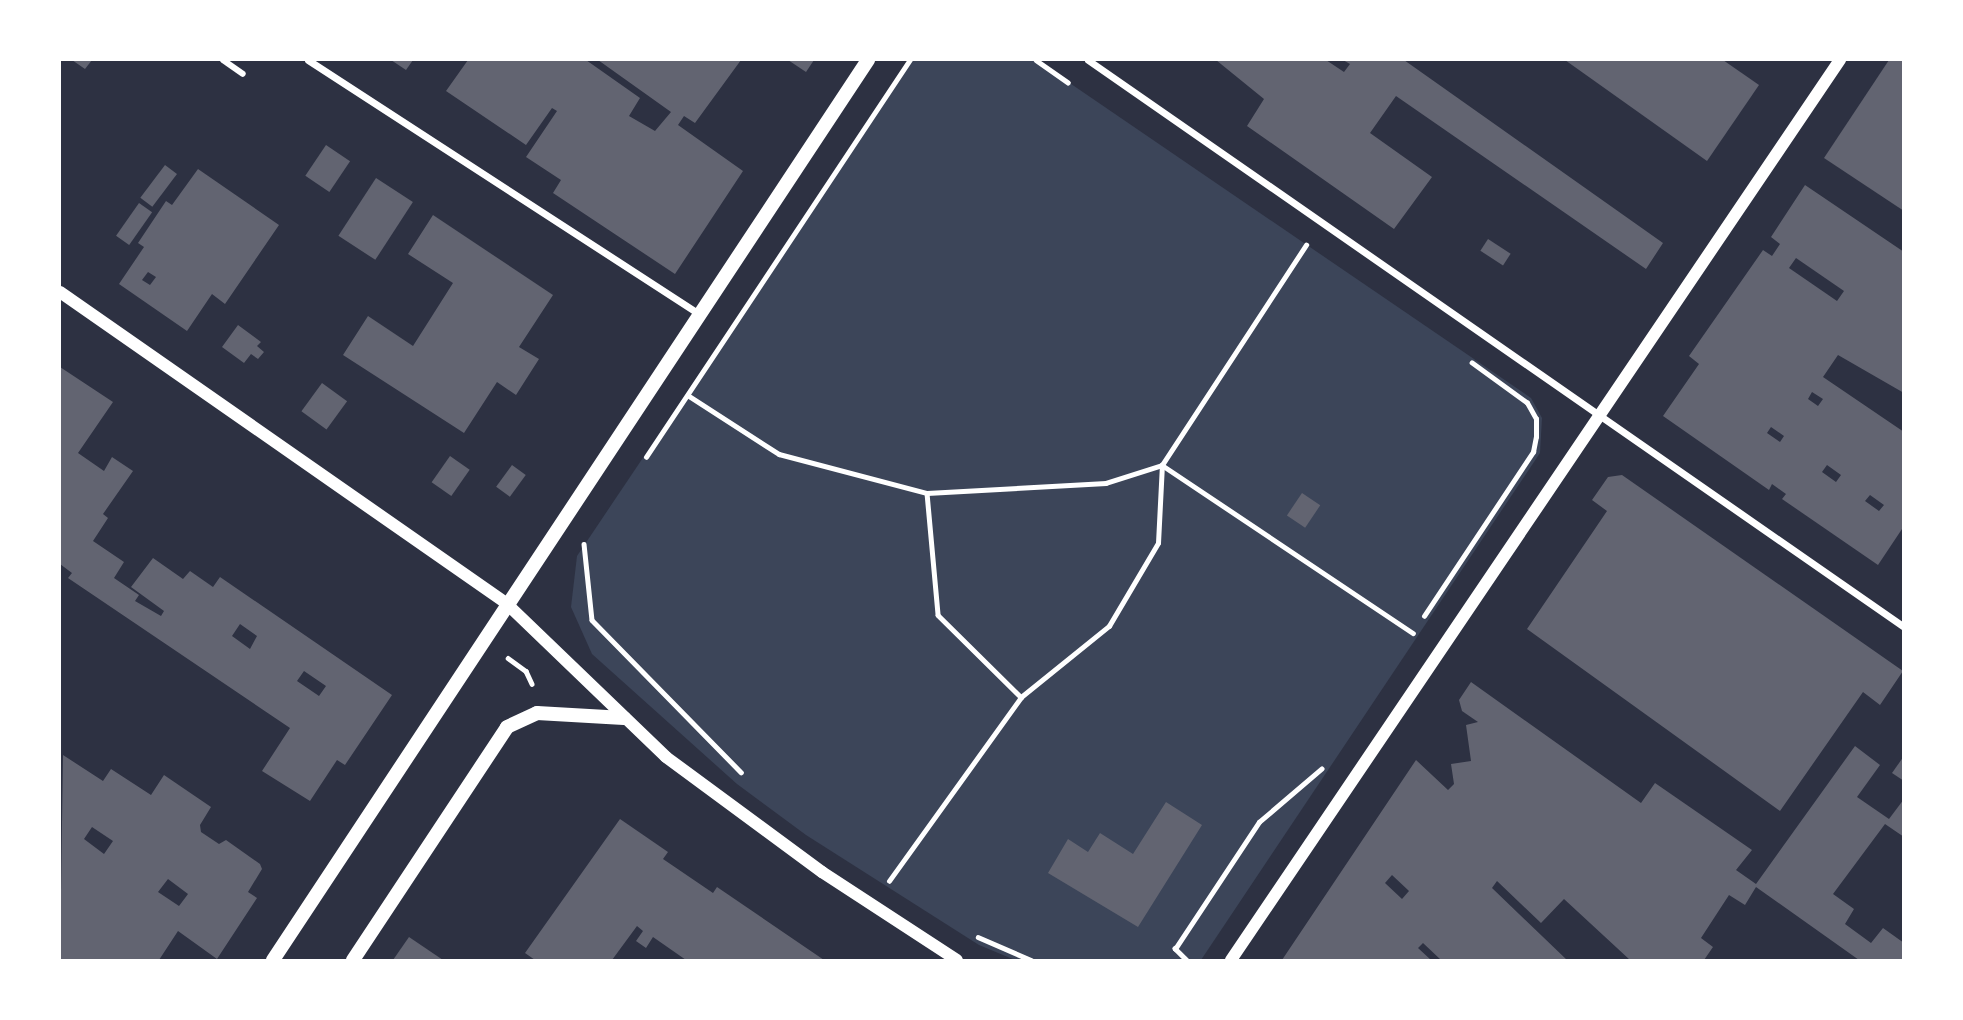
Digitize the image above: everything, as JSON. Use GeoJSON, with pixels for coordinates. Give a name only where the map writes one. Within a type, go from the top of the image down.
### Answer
{"type":"FeatureCollection","features":[{"type":"Feature","properties":{"kind":"main road"},"geometry":{"type":"LineString","coordinates":[[272,961],[506,603],[701,316],[868,60]]}},
{"type":"Feature","properties":{"kind":"main road"},"geometry":{"type":"LineString","coordinates":[[353,961],[507,727],[537,713],[624,718]]}},
{"type":"Feature","properties":{"kind":"street"},"geometry":{"type":"LineString","coordinates":[[223,60],[243,74]]}},
{"type":"Feature","properties":{"kind":"street"},"geometry":{"type":"LineString","coordinates":[[309,60],[701,316]]}},
{"type":"Feature","properties":{"kind":"street"},"geometry":{"type":"LineString","coordinates":[[1088,60],[1903,627]]}},
{"type":"Feature","properties":{"kind":"street"},"geometry":{"type":"LineString","coordinates":[[1231,961],[1840,60]]}},
{"type":"Feature","properties":{"kind":"street"},"geometry":{"type":"LineString","coordinates":[[60,292],[506,603],[666,757],[957,961]]}},
{"type":"Feature","properties":{"kind":"path"},"geometry":{"type":"LineString","coordinates":[[640,465],[689,396],[910,60]]}},
{"type":"Feature","properties":{"kind":"path"},"geometry":{"type":"LineString","coordinates":[[1036,60],[1081,90]]}},
{"type":"Feature","properties":{"kind":"path"},"geometry":{"type":"LineString","coordinates":[[890,881],[1021,696],[1109,626],[1158,543],[1162,465],[1306,246],[1317,218]]}},
{"type":"Feature","properties":{"kind":"path"},"geometry":{"type":"LineString","coordinates":[[1295,238],[1317,253]]}},
{"type":"Feature","properties":{"kind":"path"},"geometry":{"type":"LineString","coordinates":[[1405,644],[1533,452],[1539,418],[1527,402],[1461,355]]}},
{"type":"Feature","properties":{"kind":"path"},"geometry":{"type":"LineString","coordinates":[[689,396],[779,454],[927,493],[1106,483],[1162,465]]}},
{"type":"Feature","properties":{"kind":"path"},"geometry":{"type":"LineString","coordinates":[[1162,465],[1413,633]]}},
{"type":"Feature","properties":{"kind":"path"},"geometry":{"type":"LineString","coordinates":[[927,493],[938,615],[1021,696]]}},
{"type":"Feature","properties":{"kind":"path"},"geometry":{"type":"LineString","coordinates":[[592,533],[584,544],[592,620],[747,777]]}},
{"type":"Feature","properties":{"kind":"path"},"geometry":{"type":"LineString","coordinates":[[507,657],[526,671]]}},
{"type":"Feature","properties":{"kind":"path"},"geometry":{"type":"LineString","coordinates":[[1186,961],[1175,949],[1259,822],[1329,758]]}},
{"type":"Feature","properties":{"kind":"path"},"geometry":{"type":"LineString","coordinates":[[878,874],[901,888]]}},
{"type":"Feature","properties":{"kind":"path"},"geometry":{"type":"LineString","coordinates":[[969,931],[1031,961]]}},
{"type":"Feature","properties":{"kind":"shaded area"},"geometry":{"type":"Polygon","coordinates":[[[910,60],[1036,60],[1531,398],[1542,418],[1540,453],[1201,960],[1015,960],[979,945],[806,835],[737,784],[592,654],[571,607],[577,556],[910,60]]]}},
{"type":"Feature","properties":{"kind":"building"},"geometry":{"type":"Polygon","coordinates":[[[72,60],[92,60],[85,69],[72,60]]]}},
{"type":"Feature","properties":{"kind":"building"},"geometry":{"type":"Polygon","coordinates":[[[391,60],[413,60],[406,70],[391,60]]]}},
{"type":"Feature","properties":{"kind":"building"},"geometry":{"type":"Polygon","coordinates":[[[468,60],[586,60],[640,98],[629,116],[655,131],[671,112],[598,60],[741,60],[695,123],[684,116],[678,125],[743,171],[675,274],[553,193],[561,180],[526,157],[557,111],[552,108],[526,145],[446,91],[468,60]]]}},
{"type":"Feature","properties":{"kind":"building"},"geometry":{"type":"Polygon","coordinates":[[[788,60],[814,60],[806,72],[788,60]]]}},
{"type":"Feature","properties":{"kind":"building"},"geometry":{"type":"Polygon","coordinates":[[[1216,60],[1326,60],[1344,72],[1350,64],[1343,60],[1404,60],[1663,243],[1646,269],[1396,96],[1370,133],[1432,177],[1394,229],[1247,126],[1264,99],[1216,60]]]}},
{"type":"Feature","properties":{"kind":"building"},"geometry":{"type":"Polygon","coordinates":[[[1565,60],[1723,60],[1759,85],[1707,161],[1565,60]]]}},
{"type":"Feature","properties":{"kind":"building"},"geometry":{"type":"Polygon","coordinates":[[[1889,60],[1904,60],[1904,211],[1824,158],[1889,60]]]}},
{"type":"Feature","properties":{"kind":"building"},"geometry":{"type":"Polygon","coordinates":[[[326,145],[350,161],[329,192],[305,176],[326,145]]]}},
{"type":"Feature","properties":{"kind":"building"},"geometry":{"type":"Polygon","coordinates":[[[165,165],[177,174],[152,207],[140,198],[165,165]]]}},
{"type":"Feature","properties":{"kind":"building"},"geometry":{"type":"Polygon","coordinates":[[[198,169],[279,225],[225,304],[212,294],[187,331],[119,284],[144,247],[138,243],[166,201],[172,205],[198,169]],[[148,272],[142,280],[150,285],[156,277],[148,272]]]}},
{"type":"Feature","properties":{"kind":"building"},"geometry":{"type":"Polygon","coordinates":[[[376,178],[413,202],[375,260],[338,236],[376,178]]]}},
{"type":"Feature","properties":{"kind":"building"},"geometry":{"type":"Polygon","coordinates":[[[1805,185],[1904,252],[1904,393],[1838,355],[1823,377],[1904,432],[1904,526],[1878,565],[1782,499],[1786,494],[1772,484],[1769,490],[1663,416],[1699,364],[1689,356],[1763,250],[1772,256],[1780,244],[1771,237],[1805,185]],[[1796,258],[1789,268],[1837,301],[1844,291],[1796,258]],[[1812,392],[1808,399],[1818,406],[1823,399],[1812,392]],[[1771,427],[1767,433],[1780,442],[1784,436],[1771,427]],[[1827,465],[1822,472],[1836,482],[1841,475],[1827,465]],[[1870,495],[1865,501],[1879,511],[1884,505],[1870,495]]]}},
{"type":"Feature","properties":{"kind":"building"},"geometry":{"type":"Polygon","coordinates":[[[139,203],[152,212],[129,245],[116,236],[139,203]]]}},
{"type":"Feature","properties":{"kind":"building"},"geometry":{"type":"Polygon","coordinates":[[[433,215],[553,295],[519,347],[539,359],[516,395],[497,382],[464,433],[343,355],[368,316],[413,346],[453,283],[408,254],[433,215]]]}},
{"type":"Feature","properties":{"kind":"building"},"geometry":{"type":"Polygon","coordinates":[[[1488,239],[1511,254],[1503,265],[1480,251],[1488,239]]]}},
{"type":"Feature","properties":{"kind":"building"},"geometry":{"type":"Polygon","coordinates":[[[238,325],[261,342],[257,346],[264,352],[258,359],[251,354],[244,363],[222,347],[238,325]]]}},
{"type":"Feature","properties":{"kind":"building"},"geometry":{"type":"Polygon","coordinates":[[[60,367],[113,402],[78,453],[104,471],[112,457],[133,471],[103,514],[108,518],[93,541],[124,562],[114,578],[139,595],[135,601],[161,616],[164,611],[131,587],[153,558],[183,579],[190,571],[213,587],[220,577],[392,695],[345,765],[337,760],[310,801],[262,771],[290,728],[68,578],[72,573],[60,564],[60,367]],[[240,624],[232,636],[250,649],[257,636],[240,624]],[[304,671],[297,681],[319,696],[326,686],[304,671]]]}},
{"type":"Feature","properties":{"kind":"building"},"geometry":{"type":"Polygon","coordinates":[[[322,383],[347,401],[327,430],[301,411],[322,383]]]}},
{"type":"Feature","properties":{"kind":"building"},"geometry":{"type":"Polygon","coordinates":[[[450,456],[470,470],[451,496],[432,482],[450,456]]]}},
{"type":"Feature","properties":{"kind":"building"},"geometry":{"type":"Polygon","coordinates":[[[512,465],[526,475],[510,497],[496,487],[512,465]]]}},
{"type":"Feature","properties":{"kind":"building"},"geometry":{"type":"Polygon","coordinates":[[[1622,475],[1903,671],[1880,705],[1863,692],[1780,811],[1527,629],[1607,511],[1592,500],[1608,477],[1622,475]]]}},
{"type":"Feature","properties":{"kind":"building"},"geometry":{"type":"Polygon","coordinates":[[[1302,493],[1320,505],[1305,528],[1287,515],[1302,493]]]}},
{"type":"Feature","properties":{"kind":"building"},"geometry":{"type":"Polygon","coordinates":[[[1471,682],[1641,803],[1655,783],[1752,850],[1736,870],[1756,884],[1855,746],[1880,765],[1857,797],[1889,819],[1904,799],[1904,837],[1885,824],[1833,894],[1854,909],[1845,924],[1871,943],[1883,928],[1904,943],[1904,960],[1859,960],[1756,887],[1745,905],[1729,895],[1701,938],[1713,947],[1704,960],[1630,960],[1564,899],[1541,923],[1497,881],[1492,888],[1567,960],[1441,960],[1423,943],[1418,948],[1431,960],[1282,960],[1416,760],[1448,790],[1454,784],[1451,764],[1471,761],[1466,725],[1478,722],[1462,711],[1459,700],[1471,682]],[[1392,875],[1385,883],[1402,899],[1409,891],[1392,875]]]}},
{"type":"Feature","properties":{"kind":"building"},"geometry":{"type":"Polygon","coordinates":[[[63,755],[103,781],[111,769],[151,795],[164,775],[211,807],[200,825],[201,832],[219,844],[226,840],[260,864],[262,869],[248,892],[257,898],[217,959],[178,931],[159,960],[60,960],[63,755]],[[92,827],[84,839],[104,854],[113,841],[92,827]],[[168,879],[158,892],[179,906],[188,894],[168,879]]]}},
{"type":"Feature","properties":{"kind":"building"},"geometry":{"type":"Polygon","coordinates":[[[1904,756],[1904,781],[1892,773],[1904,756]]]}},
{"type":"Feature","properties":{"kind":"building"},"geometry":{"type":"Polygon","coordinates":[[[1166,802],[1202,825],[1138,927],[1048,873],[1068,839],[1088,852],[1100,833],[1133,854],[1166,802]]]}},
{"type":"Feature","properties":{"kind":"building"},"geometry":{"type":"Polygon","coordinates":[[[620,819],[668,852],[663,859],[713,893],[717,887],[824,960],[686,960],[653,937],[646,948],[636,941],[643,931],[637,926],[612,960],[535,960],[525,953],[620,819]]]}},
{"type":"Feature","properties":{"kind":"building"},"geometry":{"type":"Polygon","coordinates":[[[409,937],[443,960],[393,960],[409,937]]]}}]}
